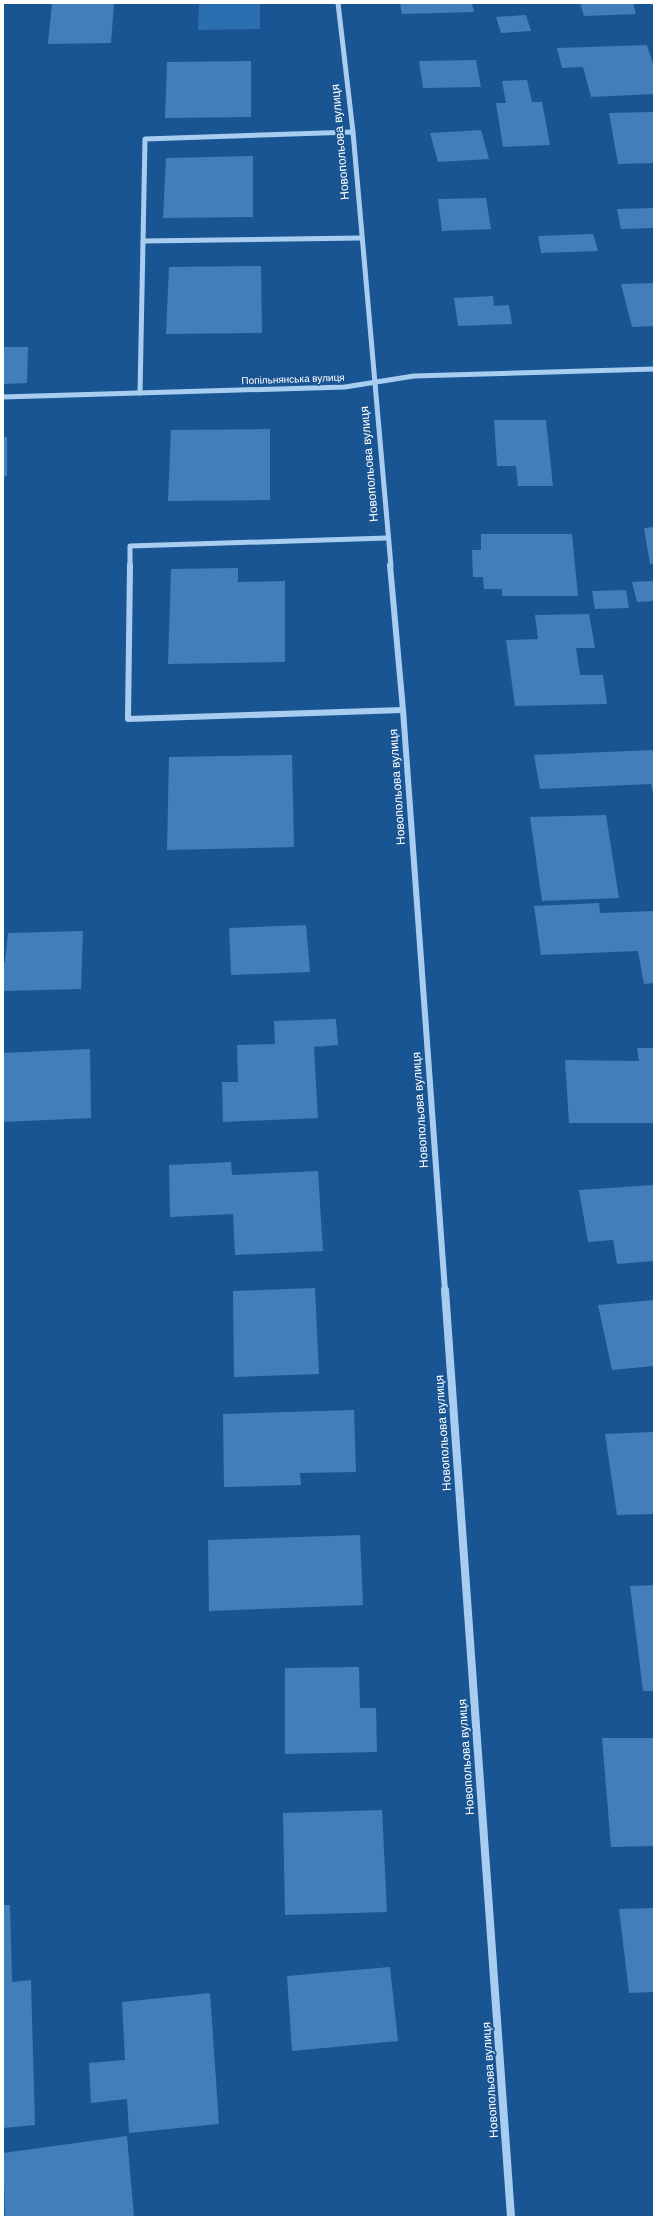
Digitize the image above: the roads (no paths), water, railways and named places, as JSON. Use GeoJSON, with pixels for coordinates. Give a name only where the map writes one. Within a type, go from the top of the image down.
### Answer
{"type":"FeatureCollection","features":[{"type":"Feature","properties":{"kind":"street","name":"Новопольова вулиця"},"geometry":{"type":"LineString","coordinates":[[338,3],[353,132],[403,710],[512,2217]]}},
{"type":"Feature","properties":{"kind":"street"},"geometry":{"type":"LineString","coordinates":[[140,393],[145,139],[353,132]]}},
{"type":"Feature","properties":{"kind":"street"},"geometry":{"type":"LineString","coordinates":[[143,241],[361,238]]}},
{"type":"Feature","properties":{"kind":"street","name":"Попільнянська вулиця"},"geometry":{"type":"LineString","coordinates":[[3,397],[345,387],[374,381],[414,376],[654,369]]}},
{"type":"Feature","properties":{"kind":"street"},"geometry":{"type":"LineString","coordinates":[[387,538],[130,546],[128,719],[403,710]]}}]}
